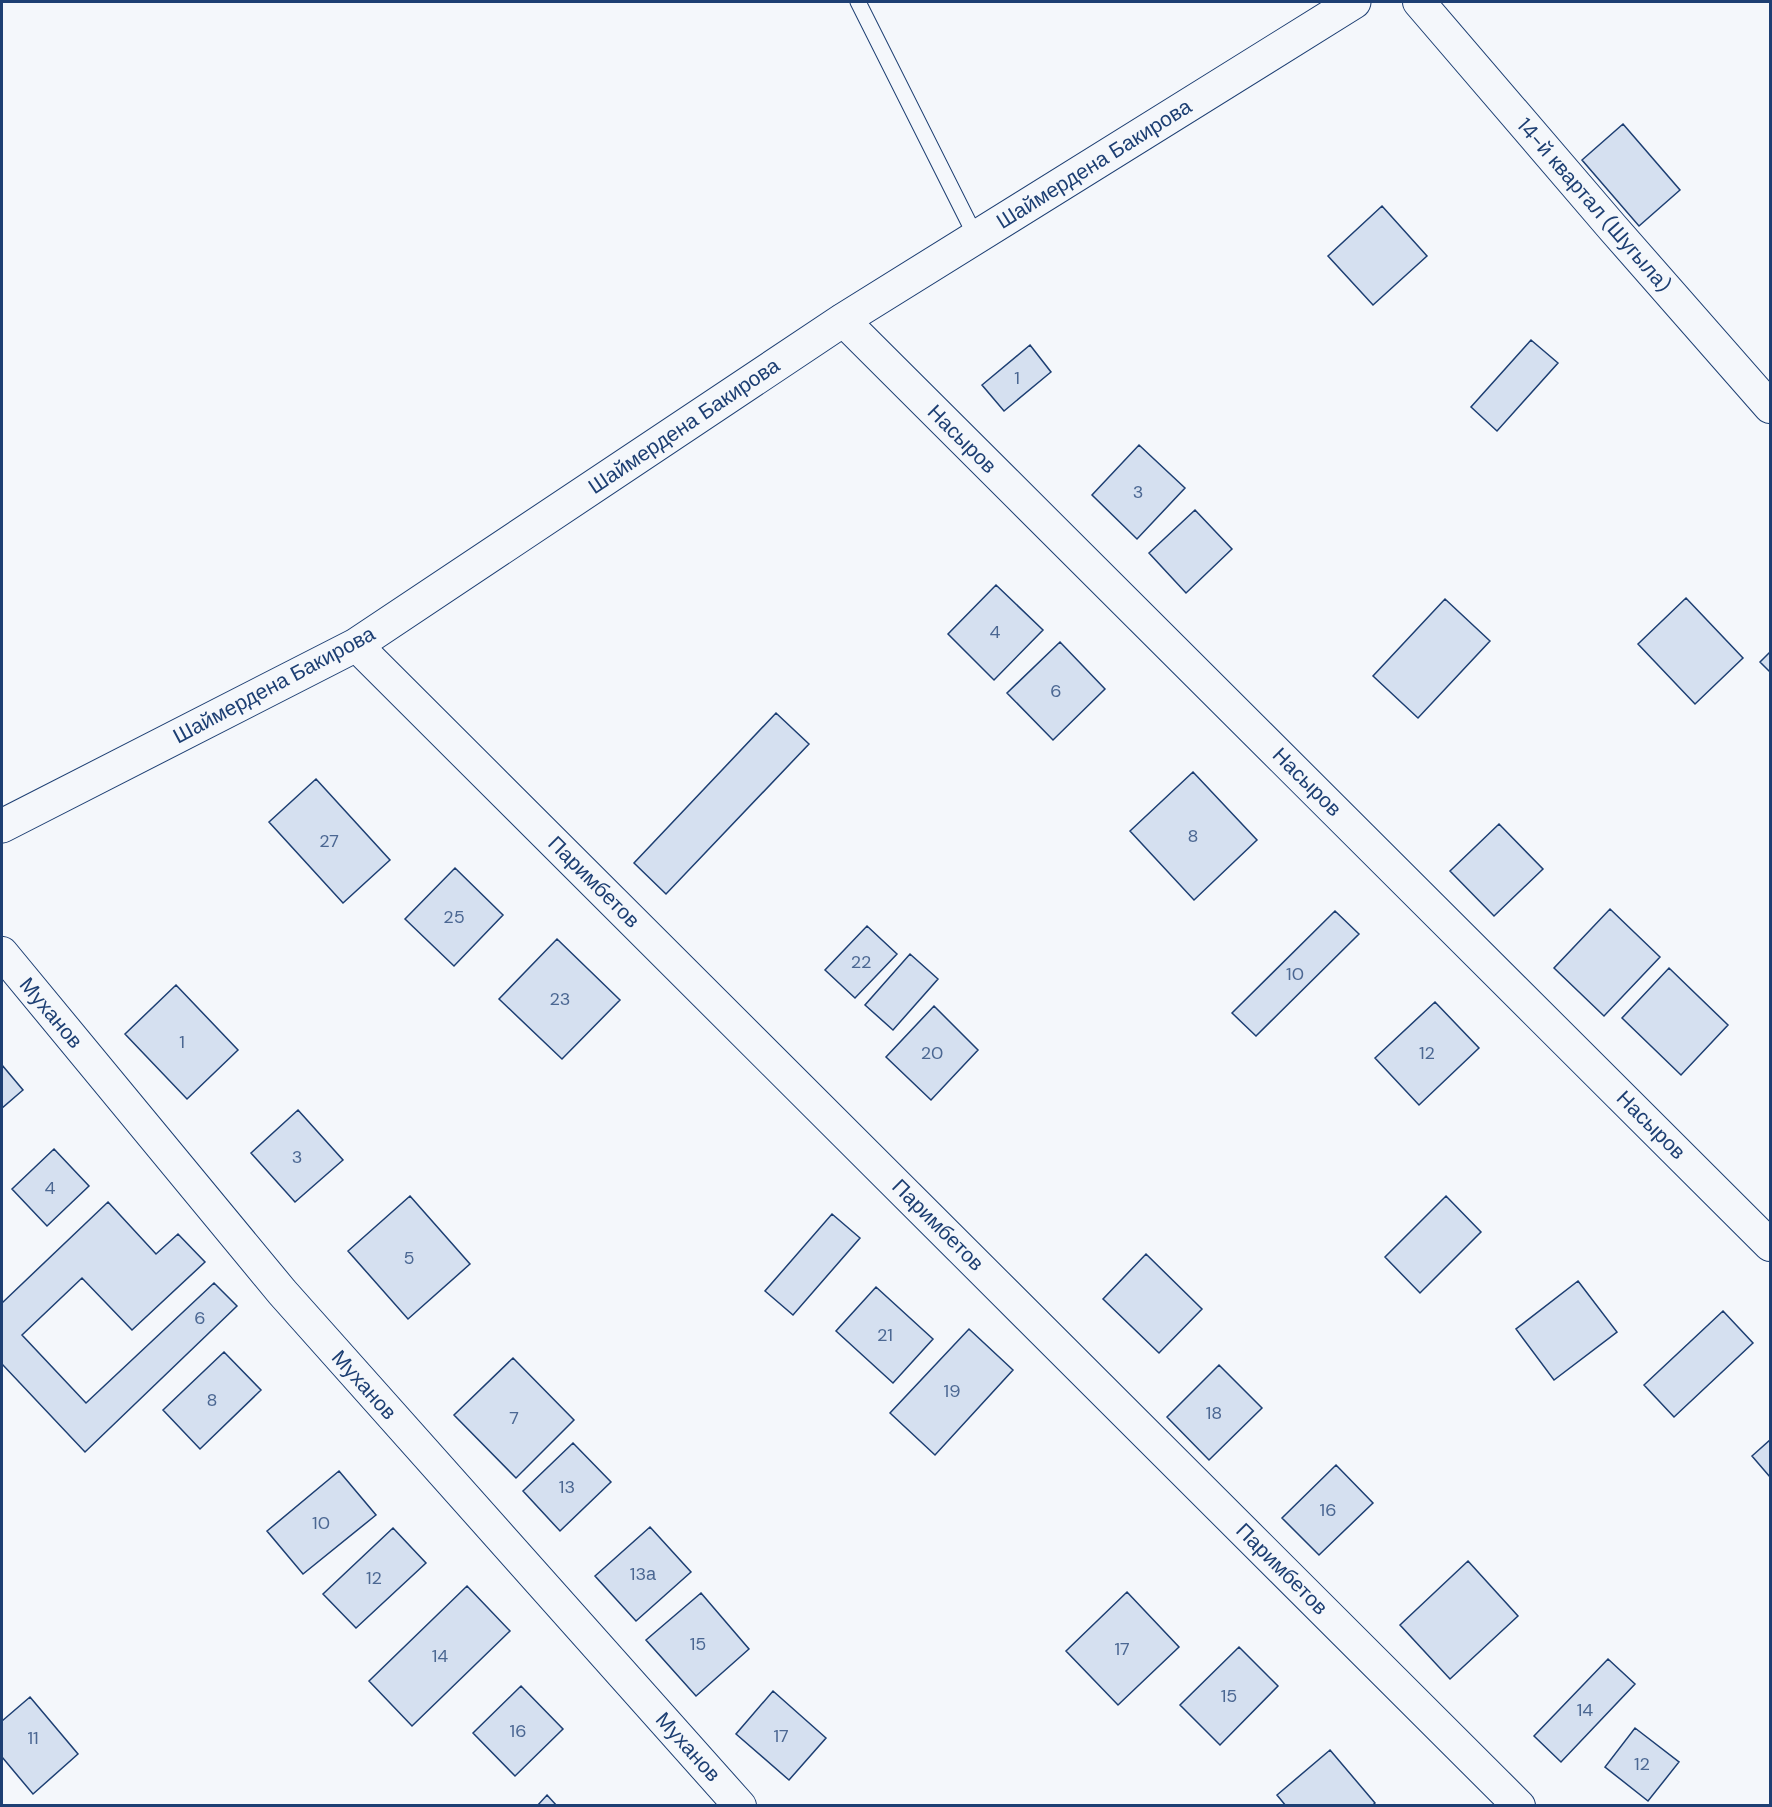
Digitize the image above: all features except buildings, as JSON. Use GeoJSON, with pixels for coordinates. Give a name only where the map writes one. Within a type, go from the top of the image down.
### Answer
{"type":"FeatureCollection","features":[{"type":"Feature","properties":{"kind":"street","name":"Шаймердена Бакирова"},"geometry":{"type":"LineString","coordinates":[[2,826],[356,645],[843,320],[1354,2]]}},
{"type":"Feature","properties":{"kind":"street","name":"14-й квартал (Шугыла)"},"geometry":{"type":"LineString","coordinates":[[1419,2],[1770,407]]}},
{"type":"Feature","properties":{"kind":"street","name":"Насыров"},"geometry":{"type":"LineString","coordinates":[[843,320],[1770,1245]]}},
{"type":"Feature","properties":{"kind":"street","name":"Паримбетов"},"geometry":{"type":"LineString","coordinates":[[356,645],[1519,1806]]}},
{"type":"Feature","properties":{"kind":"street","name":"Муханов"},"geometry":{"type":"LineString","coordinates":[[2,953],[282,1292],[740,1806]]}},
{"type":"Feature","properties":{"kind":"lane"},"geometry":{"type":"LineString","coordinates":[[858,2],[976,237]]}}]}
